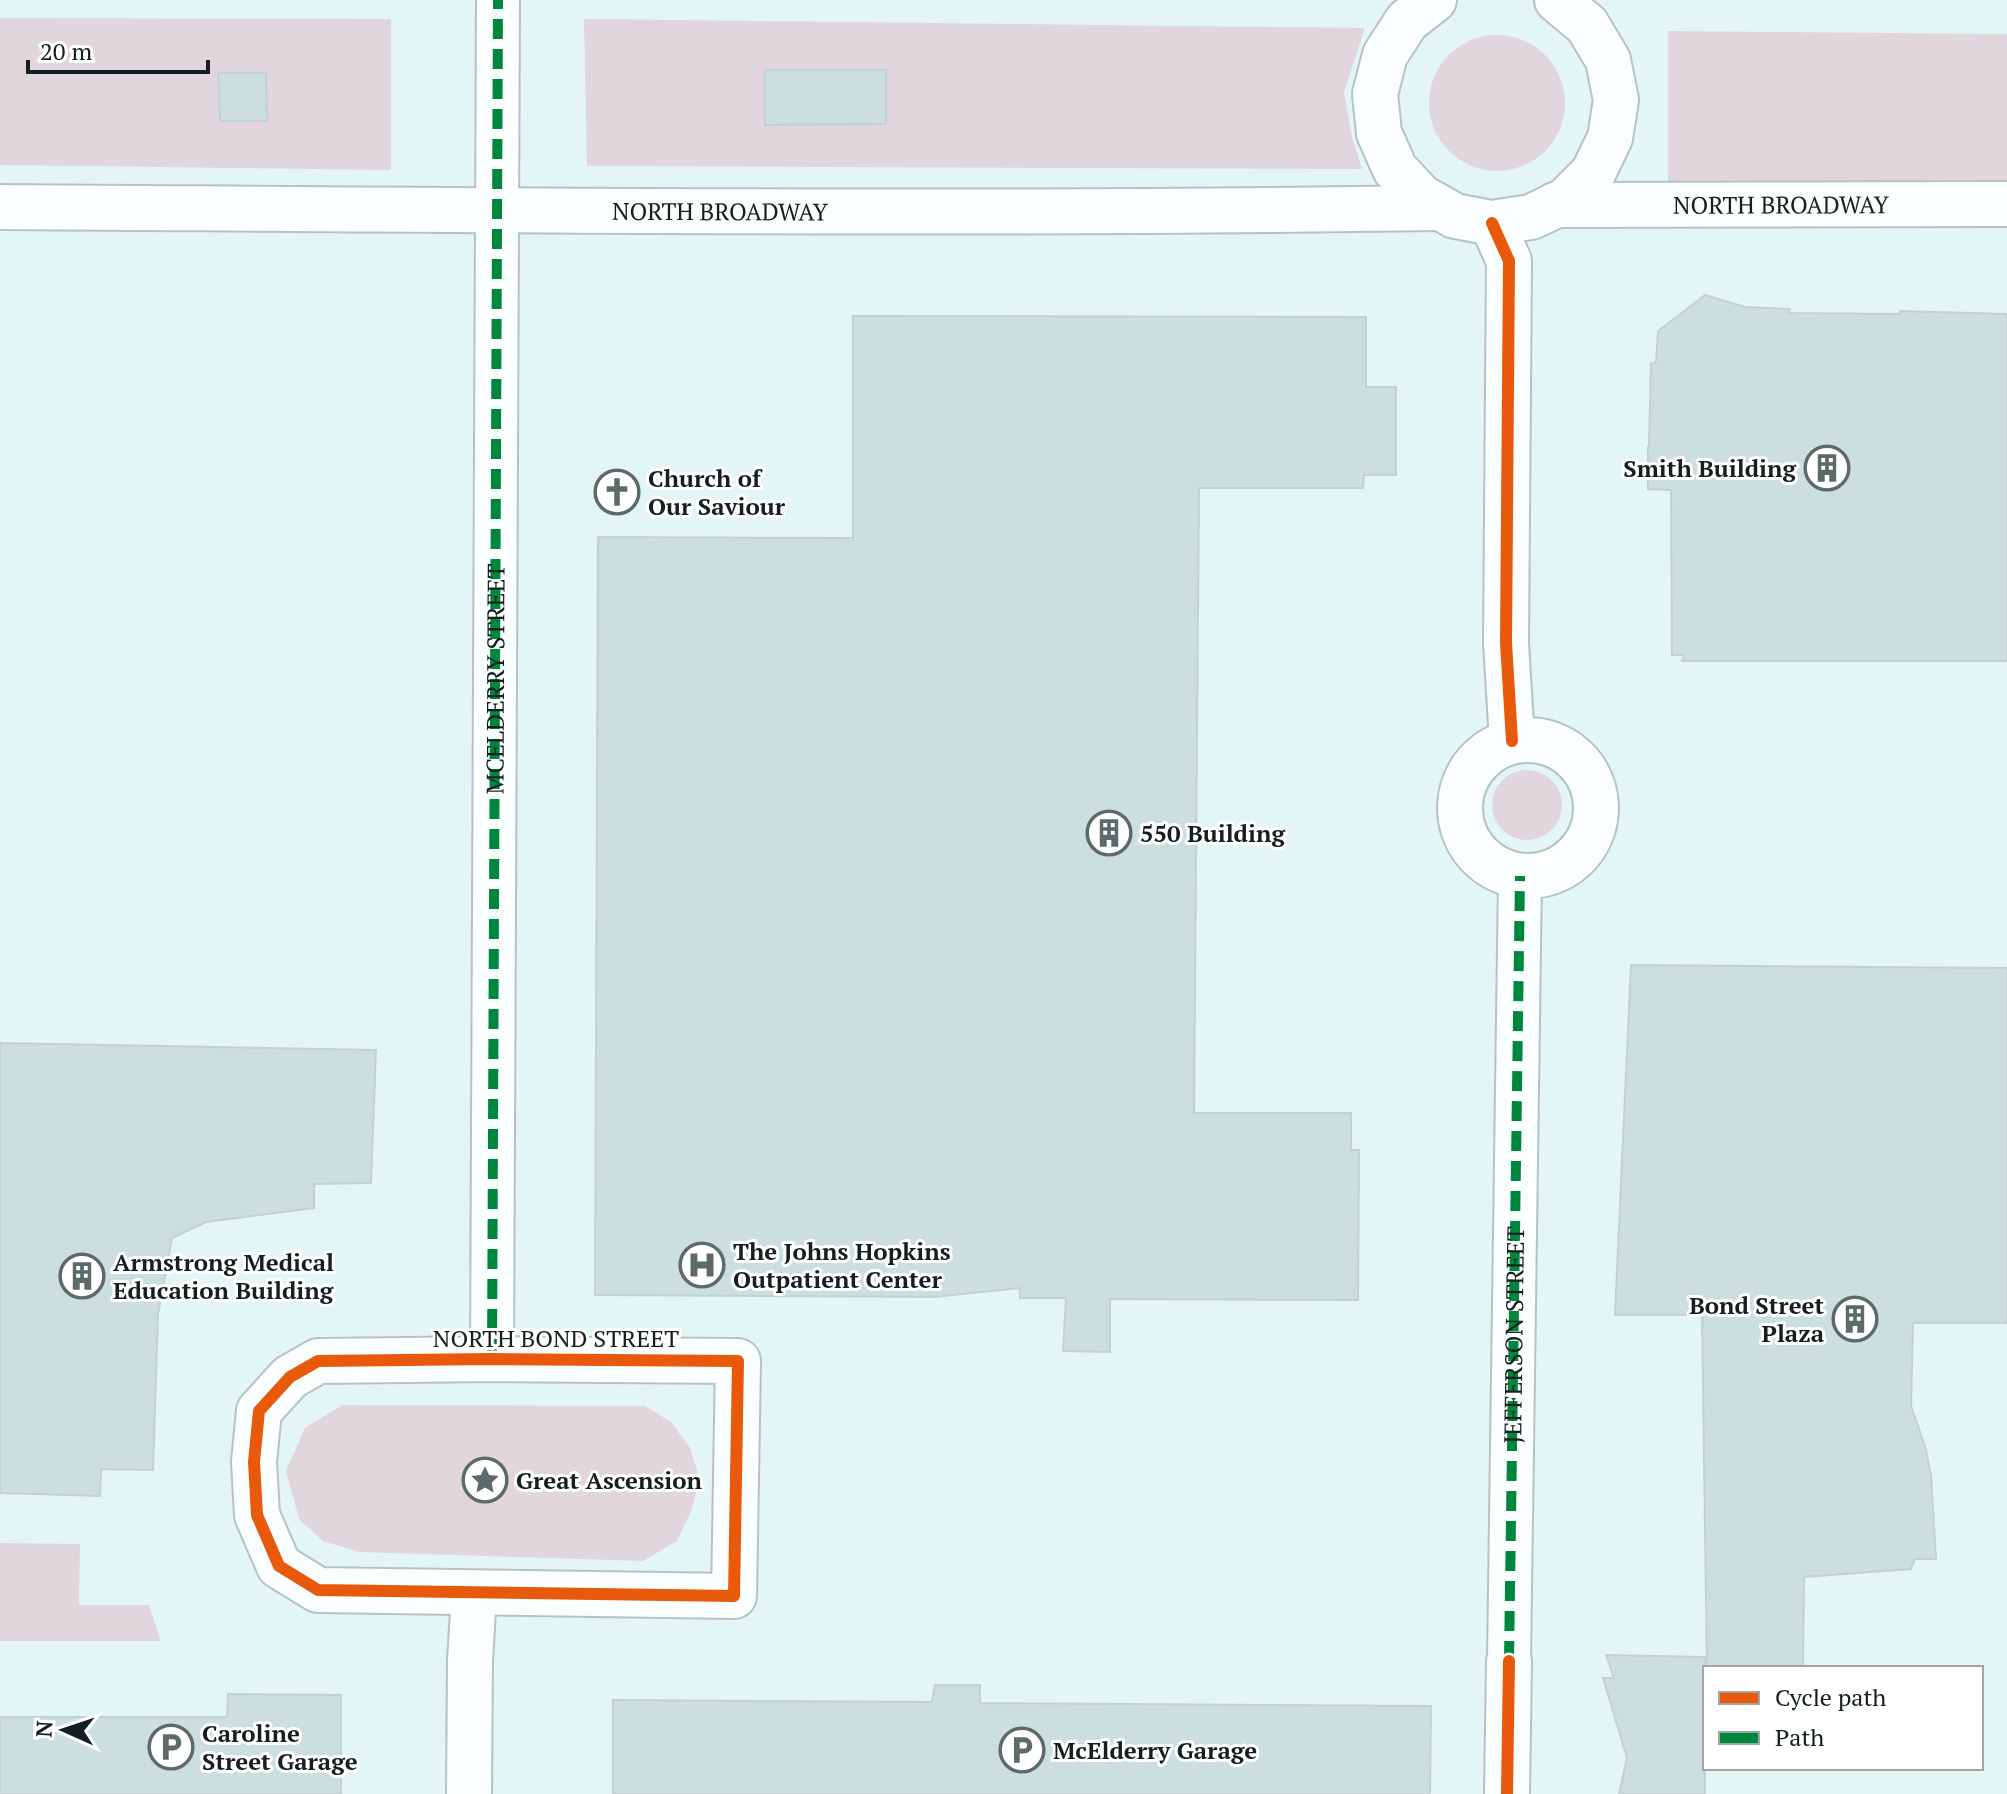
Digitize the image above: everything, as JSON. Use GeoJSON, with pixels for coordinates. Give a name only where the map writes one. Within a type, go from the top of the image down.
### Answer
{"type":"FeatureCollection","features":[{"type":"Feature","properties":{"kind":"street","name":"MCELDERRY STREET"},"geometry":{"type":"LineString","coordinates":[[492,1359],[498,0]]}},
{"type":"Feature","properties":{"kind":"street"},"geometry":{"type":"LineString","coordinates":[[1434,0],[1407,21],[1385,55],[1375,94],[1379,133],[1395,169],[1421,197],[1455,216],[1492,223],[1531,217],[1565,201],[1593,173],[1610,138],[1616,100],[1608,60],[1587,25],[1557,0]]}},
{"type":"Feature","properties":{"kind":"street","name":"NORTH BROADWAY"},"geometry":{"type":"LineString","coordinates":[[1555,205],[2007,204]]}},
{"type":"Feature","properties":{"kind":"street","name":"NORTH BROADWAY"},"geometry":{"type":"LineString","coordinates":[[0,207],[497,211],[1440,208]]}},
{"type":"Feature","properties":{"kind":"street"},"geometry":{"type":"LineString","coordinates":[[1492,223],[1509,261],[1506,643],[1512,741]]}},
{"type":"Feature","properties":{"kind":"street"},"geometry":{"type":"LineString","coordinates":[[1536,740],[1559,747],[1577,761],[1590,781],[1596,804],[1594,827],[1582,848],[1566,865],[1543,874],[1520,876],[1499,871],[1482,859],[1469,843],[1461,823],[1460,802],[1465,781],[1477,763],[1493,749],[1512,741],[1536,740]]}},
{"type":"Feature","properties":{"kind":"street","name":"JEFFERSON STREET"},"geometry":{"type":"LineString","coordinates":[[1507,1794],[1520,876]]}},
{"type":"Feature","properties":{"kind":"street","name":"NORTH BOND STREET"},"geometry":{"type":"LineString","coordinates":[[318,1361],[738,1361],[734,1596],[474,1594],[318,1590],[279,1566],[257,1515],[254,1462],[259,1411],[290,1377],[318,1361]]}},
{"type":"Feature","properties":{"kind":"street"},"geometry":{"type":"LineString","coordinates":[[469,1794],[474,1594]]}},
{"type":"Feature","properties":{"kind":"shaded area"},"geometry":{"type":"Polygon","coordinates":[[[0,18],[391,19],[391,170],[0,165],[0,18]]]}},
{"type":"Feature","properties":{"kind":"shaded area"},"geometry":{"type":"Polygon","coordinates":[[[584,19],[1365,28],[1344,92],[1352,137],[1362,169],[587,166],[584,19]]]}},
{"type":"Feature","properties":{"kind":"shaded area"},"geometry":{"type":"Polygon","coordinates":[[[1668,31],[2007,34],[2007,185],[1668,194],[1668,31]]]}},
{"type":"Feature","properties":{"kind":"shaded area"},"geometry":{"type":"Polygon","coordinates":[[[1497,35],[1523,40],[1545,55],[1560,77],[1565,103],[1560,129],[1545,151],[1523,166],[1497,171],[1471,166],[1449,151],[1434,129],[1429,103],[1434,77],[1449,55],[1471,40],[1497,35]]]}},
{"type":"Feature","properties":{"kind":"shaded area"},"geometry":{"type":"Polygon","coordinates":[[[1527,770],[1546,776],[1556,786],[1562,805],[1556,824],[1546,834],[1527,840],[1508,834],[1498,824],[1492,805],[1498,786],[1508,776],[1527,770]]]}},
{"type":"Feature","properties":{"kind":"shaded area"},"geometry":{"type":"Polygon","coordinates":[[[342,1405],[645,1406],[671,1422],[690,1448],[700,1480],[691,1511],[677,1541],[643,1561],[359,1552],[323,1541],[299,1519],[286,1471],[305,1428],[342,1405]]]}},
{"type":"Feature","properties":{"kind":"shaded area"},"geometry":{"type":"Polygon","coordinates":[[[0,1543],[80,1544],[79,1605],[149,1605],[161,1641],[0,1641],[0,1543]]]}},
{"type":"Feature","properties":{"kind":"building"},"geometry":{"type":"Polygon","coordinates":[[[765,70],[886,70],[886,124],[765,125],[765,70]]]}},
{"type":"Feature","properties":{"kind":"building"},"geometry":{"type":"Polygon","coordinates":[[[218,73],[266,73],[267,121],[220,121],[218,73]]]}},
{"type":"Feature","properties":{"kind":"building","name":"Smith Building"},"geometry":{"type":"Polygon","coordinates":[[[1705,295],[1745,307],[1790,309],[1789,313],[1900,314],[1900,311],[2007,314],[2007,661],[1682,661],[1684,655],[1672,655],[1671,490],[1648,489],[1651,363],[1656,362],[1658,331],[1705,295]]]}},
{"type":"Feature","properties":{"kind":"building"},"geometry":{"type":"Polygon","coordinates":[[[853,316],[1366,317],[1366,387],[1396,387],[1396,475],[1364,475],[1363,488],[1199,488],[1194,1113],[1351,1113],[1351,1150],[1359,1150],[1358,1300],[1110,1299],[1110,1352],[1063,1351],[1066,1298],[1020,1298],[1020,1288],[934,1297],[595,1295],[598,537],[853,538],[853,316]]]}},
{"type":"Feature","properties":{"kind":"building","name":"Bond Street Plaza"},"geometry":{"type":"Polygon","coordinates":[[[1631,965],[2007,968],[2007,1323],[1913,1323],[1911,1406],[1931,1475],[1936,1559],[1915,1559],[1911,1569],[1804,1577],[1803,1666],[1707,1666],[1702,1315],[1615,1315],[1631,965]]]}},
{"type":"Feature","properties":{"kind":"building","name":"Armstrong Medical Education Building"},"geometry":{"type":"Polygon","coordinates":[[[0,1043],[376,1050],[371,1183],[314,1184],[314,1208],[206,1222],[172,1238],[158,1314],[153,1470],[101,1469],[100,1496],[0,1493],[0,1043]]]}},
{"type":"Feature","properties":{"kind":"building"},"geometry":{"type":"Polygon","coordinates":[[[1606,1655],[1705,1657],[1705,1794],[1619,1794],[1627,1758],[1603,1678],[1614,1678],[1606,1655]]]}},
{"type":"Feature","properties":{"kind":"building","name":"McElderry Garage"},"geometry":{"type":"Polygon","coordinates":[[[935,1685],[980,1685],[980,1703],[1431,1706],[1430,1794],[613,1794],[613,1700],[932,1702],[935,1685]]]}},
{"type":"Feature","properties":{"kind":"building","name":"Caroline Street Garage"},"geometry":{"type":"Polygon","coordinates":[[[228,1694],[341,1695],[341,1794],[0,1794],[0,1717],[227,1717],[228,1694]]]}},
{"type":"Feature","properties":{"kind":"marked path"},"geometry":{"type":"LineString","coordinates":[[492,1359],[498,0]]}},
{"type":"Feature","properties":{"kind":"marked path"},"geometry":{"type":"LineString","coordinates":[[1509,1661],[1520,876]]}},
{"type":"Feature","properties":{"kind":"cycle path"},"geometry":{"type":"LineString","coordinates":[[1492,223],[1509,261],[1506,643],[1512,741]]}},
{"type":"Feature","properties":{"kind":"cycle path"},"geometry":{"type":"LineString","coordinates":[[492,1359],[738,1361],[734,1596],[318,1590],[279,1566],[257,1515],[254,1462],[259,1411],[290,1377],[318,1361],[492,1359]]}},
{"type":"Feature","properties":{"kind":"cycle path"},"geometry":{"type":"LineString","coordinates":[[1507,1794],[1509,1661]]}},
{"type":"Feature","properties":{"kind":"place","name":"Smith Building"},"geometry":{"type":"Point","coordinates":[1827,468]}},
{"type":"Feature","properties":{"kind":"place","name":"Church of Our Saviour"},"geometry":{"type":"Point","coordinates":[617,492]}},
{"type":"Feature","properties":{"kind":"place","name":"550 Building"},"geometry":{"type":"Point","coordinates":[1109,833]}},
{"type":"Feature","properties":{"kind":"place","name":"The Johns Hopkins Outpatient Center"},"geometry":{"type":"Point","coordinates":[702,1265]}},
{"type":"Feature","properties":{"kind":"place","name":"Armstrong Medical Education Building"},"geometry":{"type":"Point","coordinates":[82,1276]}},
{"type":"Feature","properties":{"kind":"place","name":"Bond Street Plaza"},"geometry":{"type":"Point","coordinates":[1855,1319]}},
{"type":"Feature","properties":{"kind":"place","name":"Great Ascension"},"geometry":{"type":"Point","coordinates":[485,1480]}},
{"type":"Feature","properties":{"kind":"place","name":"Caroline Street Garage"},"geometry":{"type":"Point","coordinates":[171,1747]}},
{"type":"Feature","properties":{"kind":"place","name":"McElderry Garage"},"geometry":{"type":"Point","coordinates":[1022,1750]}}]}
